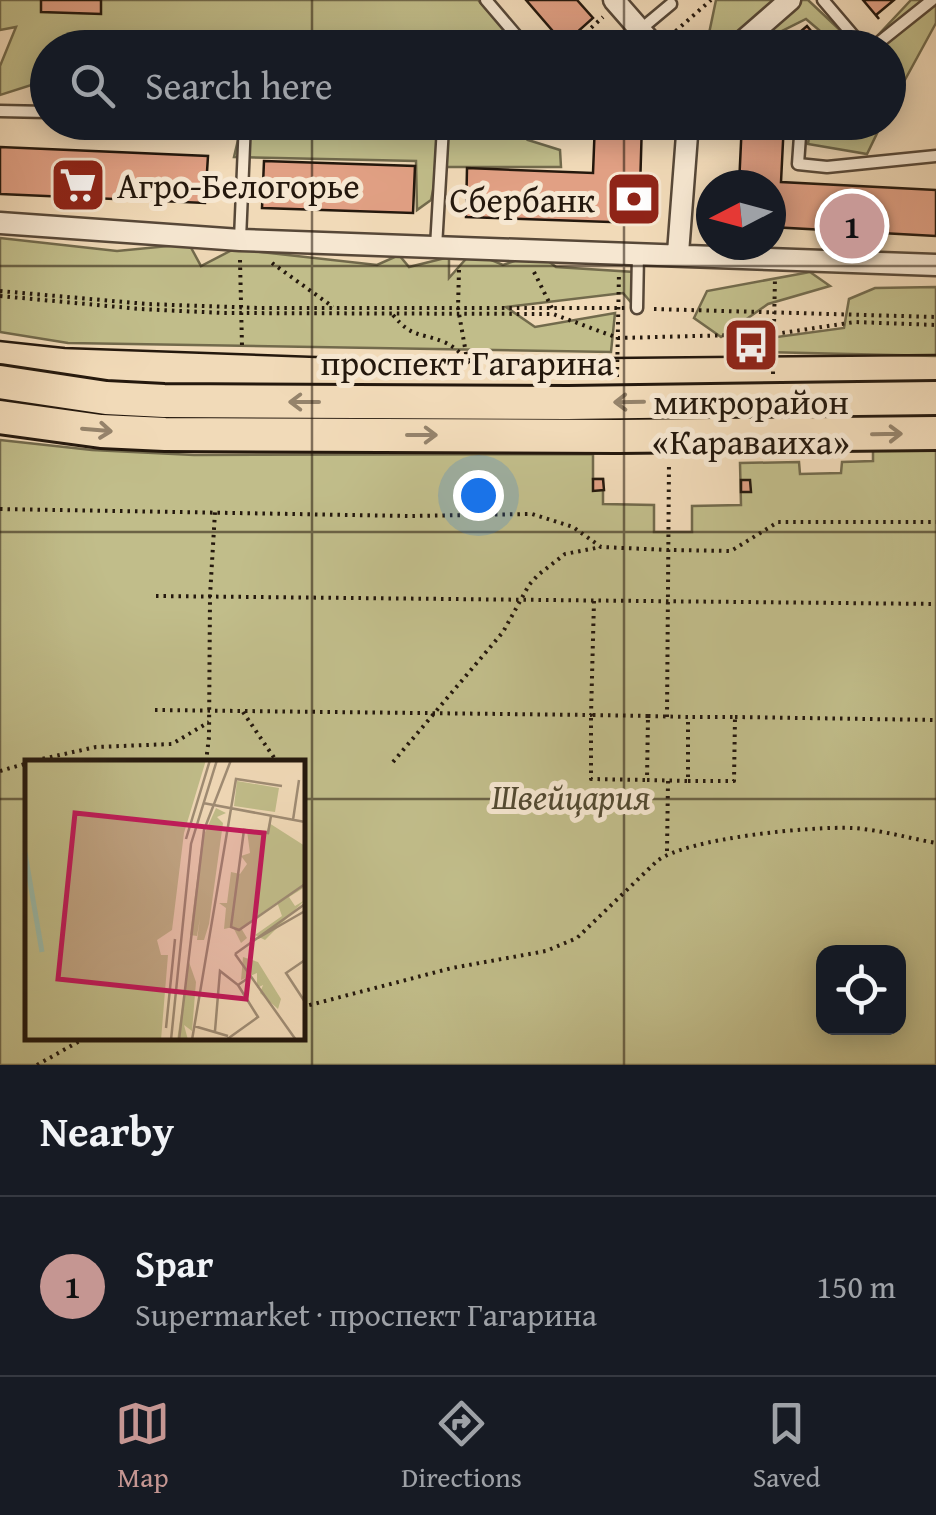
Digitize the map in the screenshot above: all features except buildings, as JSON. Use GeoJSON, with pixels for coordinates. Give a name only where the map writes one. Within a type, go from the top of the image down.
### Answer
{"type":"FeatureCollection","features":[{"type":"Feature","properties":{"kind":"main road","name":"проспект Гагарина"},"geometry":{"type":"LineString","coordinates":[[0,382],[90,396],[164,401],[568,403],[936,398]]}},
{"type":"Feature","properties":{"kind":"main road","name":"проспект Гагарина"},"geometry":{"type":"LineString","coordinates":[[0,418],[100,431],[166,434],[936,433]]}},
{"type":"Feature","properties":{"kind":"street"},"geometry":{"type":"LineString","coordinates":[[756,30],[790,0]]}},
{"type":"Feature","properties":{"kind":"street"},"geometry":{"type":"LineString","coordinates":[[616,2],[641,30]]}},
{"type":"Feature","properties":{"kind":"street"},"geometry":{"type":"LineString","coordinates":[[678,254],[687,140]]}},
{"type":"Feature","properties":{"kind":"street"},"geometry":{"type":"LineString","coordinates":[[0,223],[240,240],[696,255]]}},
{"type":"Feature","properties":{"kind":"street"},"geometry":{"type":"LineString","coordinates":[[786,258],[936,265]]}},
{"type":"Feature","properties":{"kind":"lane"},"geometry":{"type":"LineString","coordinates":[[486,0],[512,30]]}},
{"type":"Feature","properties":{"kind":"lane"},"geometry":{"type":"LineString","coordinates":[[822,0],[848,30]]}},
{"type":"Feature","properties":{"kind":"lane"},"geometry":{"type":"LineString","coordinates":[[894,30],[932,0]]}},
{"type":"Feature","properties":{"kind":"lane"},"geometry":{"type":"LineString","coordinates":[[656,30],[671,4]]}},
{"type":"Feature","properties":{"kind":"lane"},"geometry":{"type":"LineString","coordinates":[[0,110],[30,111]]}},
{"type":"Feature","properties":{"kind":"lane"},"geometry":{"type":"LineString","coordinates":[[240,240],[244,140]]}},
{"type":"Feature","properties":{"kind":"lane"},"geometry":{"type":"LineString","coordinates":[[436,247],[441,140]]}},
{"type":"Feature","properties":{"kind":"lane"},"geometry":{"type":"LineString","coordinates":[[800,140],[798,164],[827,167],[936,156]]}},
{"type":"Feature","properties":{"kind":"lane"},"geometry":{"type":"LineString","coordinates":[[628,252],[637,308]]}},
{"type":"Feature","properties":{"kind":"path"},"geometry":{"type":"LineString","coordinates":[[665,30],[711,0]]}},
{"type":"Feature","properties":{"kind":"path"},"geometry":{"type":"LineString","coordinates":[[587,30],[616,2]]}},
{"type":"Feature","properties":{"kind":"path"},"geometry":{"type":"LineString","coordinates":[[240,240],[333,307]]}},
{"type":"Feature","properties":{"kind":"path"},"geometry":{"type":"LineString","coordinates":[[240,240],[242,346]]}},
{"type":"Feature","properties":{"kind":"path"},"geometry":{"type":"LineString","coordinates":[[387,308],[408,333],[446,343],[467,360],[458,311],[460,248]]}},
{"type":"Feature","properties":{"kind":"path"},"geometry":{"type":"LineString","coordinates":[[522,249],[552,308]]}},
{"type":"Feature","properties":{"kind":"path"},"geometry":{"type":"LineString","coordinates":[[617,378],[618,308],[628,252]]}},
{"type":"Feature","properties":{"kind":"path"},"geometry":{"type":"LineString","coordinates":[[773,383],[776,260]]}},
{"type":"Feature","properties":{"kind":"path"},"geometry":{"type":"LineString","coordinates":[[0,294],[140,310],[392,314],[637,308],[936,317]]}},
{"type":"Feature","properties":{"kind":"path"},"geometry":{"type":"LineString","coordinates":[[241,310],[333,307],[552,314],[618,338],[774,334],[821,324],[855,322],[936,325]]}},
{"type":"Feature","properties":{"kind":"path"},"geometry":{"type":"LineString","coordinates":[[667,716],[669,462]]}},
{"type":"Feature","properties":{"kind":"path"},"geometry":{"type":"LineString","coordinates":[[0,508],[410,516],[532,514],[573,527],[601,547]]}},
{"type":"Feature","properties":{"kind":"path"},"geometry":{"type":"LineString","coordinates":[[206,760],[215,512]]}},
{"type":"Feature","properties":{"kind":"path"},"geometry":{"type":"LineString","coordinates":[[392,762],[504,632],[529,585],[566,554],[601,547],[730,551],[778,522],[936,522]]}},
{"type":"Feature","properties":{"kind":"path"},"geometry":{"type":"LineString","coordinates":[[156,596],[936,604]]}},
{"type":"Feature","properties":{"kind":"path"},"geometry":{"type":"LineString","coordinates":[[594,601],[590,779],[734,781],[735,718]]}},
{"type":"Feature","properties":{"kind":"path"},"geometry":{"type":"LineString","coordinates":[[155,710],[936,720]]}},
{"type":"Feature","properties":{"kind":"path"},"geometry":{"type":"LineString","coordinates":[[243,712],[276,760]]}},
{"type":"Feature","properties":{"kind":"path"},"geometry":{"type":"LineString","coordinates":[[647,780],[648,716]]}},
{"type":"Feature","properties":{"kind":"path"},"geometry":{"type":"LineString","coordinates":[[688,717],[688,781]]}},
{"type":"Feature","properties":{"kind":"path"},"geometry":{"type":"LineString","coordinates":[[37,760],[96,747],[172,744],[209,722]]}},
{"type":"Feature","properties":{"kind":"path"},"geometry":{"type":"LineString","coordinates":[[0,771],[25,763]]}},
{"type":"Feature","properties":{"kind":"path"},"geometry":{"type":"LineString","coordinates":[[667,853],[668,781]]}},
{"type":"Feature","properties":{"kind":"path"},"geometry":{"type":"LineString","coordinates":[[305,1006],[452,968],[546,951],[576,938],[667,853],[688,847],[814,828],[853,828],[936,843]]}},
{"type":"Feature","properties":{"kind":"path"},"geometry":{"type":"LineString","coordinates":[[38,1065],[82,1040]]}},
{"type":"Feature","properties":{"kind":"green space"},"geometry":{"type":"Polygon","coordinates":[[[0,0],[478,0],[505,30],[30,30],[30,85],[0,95],[0,66],[16,27],[0,30],[0,0]]]}},
{"type":"Feature","properties":{"kind":"green space"},"geometry":{"type":"Polygon","coordinates":[[[716,0],[808,0],[840,30],[819,30],[806,19],[784,30],[710,30],[716,0]]]}},
{"type":"Feature","properties":{"kind":"green space"},"geometry":{"type":"Polygon","coordinates":[[[911,0],[936,0],[936,23],[906,78],[906,30],[883,30],[911,0]]]}},
{"type":"Feature","properties":{"kind":"green space"},"geometry":{"type":"Polygon","coordinates":[[[238,140],[528,140],[560,150],[561,167],[438,167],[431,200],[417,210],[416,161],[234,157],[238,140]]]}},
{"type":"Feature","properties":{"kind":"green space"},"geometry":{"type":"Polygon","coordinates":[[[809,140],[874,140],[867,154],[808,144],[809,140]]]}},
{"type":"Feature","properties":{"kind":"green space"},"geometry":{"type":"Polygon","coordinates":[[[0,238],[117,251],[189,244],[201,266],[234,249],[377,265],[399,255],[409,267],[449,257],[449,278],[472,252],[503,265],[538,253],[556,267],[634,272],[635,307],[623,293],[506,307],[535,327],[615,313],[611,352],[68,343],[0,332],[0,238]]]}},
{"type":"Feature","properties":{"kind":"green space"},"geometry":{"type":"Polygon","coordinates":[[[810,272],[830,286],[768,304],[721,337],[694,318],[707,291],[810,272]]]}},
{"type":"Feature","properties":{"kind":"green space"},"geometry":{"type":"Polygon","coordinates":[[[936,287],[936,356],[764,352],[762,339],[844,328],[849,299],[875,288],[936,287]]]}},
{"type":"Feature","properties":{"kind":"green space","name":"Швейцария"},"geometry":{"type":"Polygon","coordinates":[[[0,440],[194,455],[593,454],[593,479],[603,479],[603,504],[654,505],[654,532],[692,532],[692,506],[741,505],[740,463],[799,462],[800,474],[841,473],[842,462],[873,461],[873,449],[936,448],[936,1065],[0,1065],[0,440]]]}},
{"type":"Feature","properties":{"kind":"tram line"},"geometry":{"type":"LineString","coordinates":[[0,341],[65,348],[399,360],[936,355]]}},
{"type":"Feature","properties":{"kind":"place","name":"Агро-Белогорье"},"geometry":{"type":"Point","coordinates":[78,185]}},
{"type":"Feature","properties":{"kind":"place","name":"Сбербанк"},"geometry":{"type":"Point","coordinates":[634,199]}},
{"type":"Feature","properties":{"kind":"place","name":"Spar"},"geometry":{"type":"Point","coordinates":[852,226]}},
{"type":"Feature","properties":{"kind":"place","name":"микрорайон «Караваиха»"},"geometry":{"type":"Point","coordinates":[751,345]}}]}
